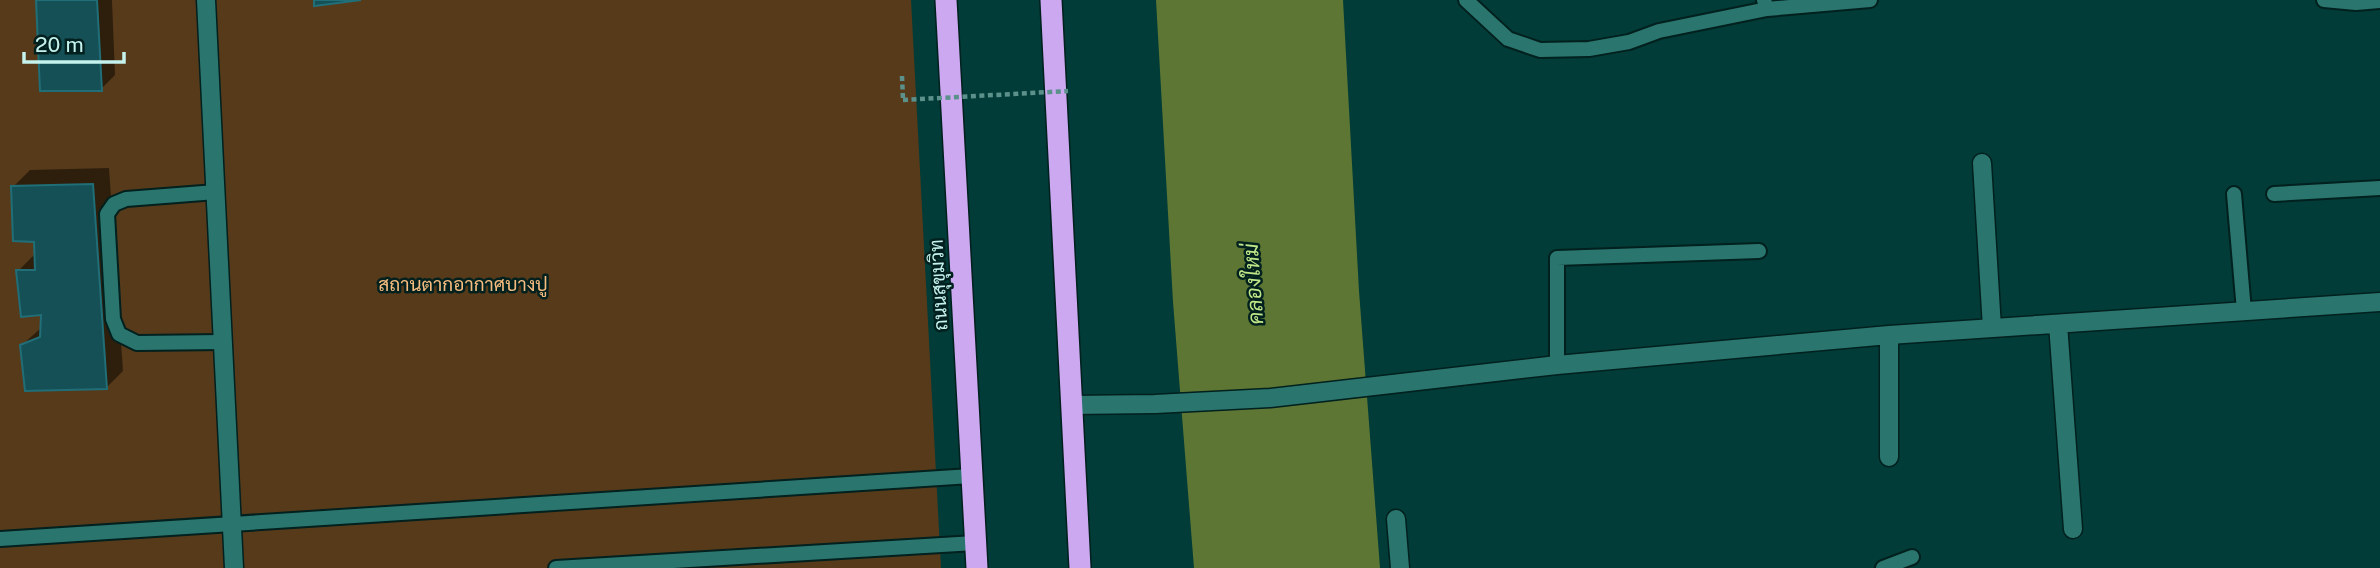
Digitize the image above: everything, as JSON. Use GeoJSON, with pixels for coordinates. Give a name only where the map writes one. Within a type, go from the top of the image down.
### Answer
{"type":"FeatureCollection","features":[{"type":"Feature","properties":{"kind":"highway","name":"ถนนสุขุมวิท"},"geometry":{"type":"LineString","coordinates":[[946,0],[977,568]]}},
{"type":"Feature","properties":{"kind":"highway"},"geometry":{"type":"LineString","coordinates":[[1051,0],[1080,568]]}},
{"type":"Feature","properties":{"kind":"street"},"geometry":{"type":"LineString","coordinates":[[206,0],[234,568]]}},
{"type":"Feature","properties":{"kind":"street"},"geometry":{"type":"LineString","coordinates":[[1982,163],[1992,328]]}},
{"type":"Feature","properties":{"kind":"street"},"geometry":{"type":"LineString","coordinates":[[1071,405],[1270,398],[1557,365],[1889,335],[2380,302]]}},
{"type":"Feature","properties":{"kind":"street"},"geometry":{"type":"LineString","coordinates":[[2058,324],[2073,528]]}},
{"type":"Feature","properties":{"kind":"street"},"geometry":{"type":"LineString","coordinates":[[1889,335],[1889,457]]}},
{"type":"Feature","properties":{"kind":"street"},"geometry":{"type":"LineString","coordinates":[[1396,519],[1400,568]]}},
{"type":"Feature","properties":{"kind":"lane"},"geometry":{"type":"LineString","coordinates":[[1466,0],[1508,39],[1540,50],[1589,49],[1629,42],[1659,31],[1765,4],[1870,0]]}},
{"type":"Feature","properties":{"kind":"lane"},"geometry":{"type":"LineString","coordinates":[[2325,0],[2356,3],[2380,1]]}},
{"type":"Feature","properties":{"kind":"lane"},"geometry":{"type":"LineString","coordinates":[[2274,194],[2380,188]]}},
{"type":"Feature","properties":{"kind":"lane"},"geometry":{"type":"LineString","coordinates":[[216,192],[126,199],[114,204],[107,214],[108,240],[113,319],[119,334],[137,343],[223,342]]}},
{"type":"Feature","properties":{"kind":"lane"},"geometry":{"type":"LineString","coordinates":[[2234,194],[2244,311]]}},
{"type":"Feature","properties":{"kind":"lane"},"geometry":{"type":"LineString","coordinates":[[1557,365],[1557,258],[1759,251]]}},
{"type":"Feature","properties":{"kind":"lane"},"geometry":{"type":"LineString","coordinates":[[0,539],[971,476]]}},
{"type":"Feature","properties":{"kind":"lane"},"geometry":{"type":"LineString","coordinates":[[556,568],[975,542]]}},
{"type":"Feature","properties":{"kind":"lane"},"geometry":{"type":"LineString","coordinates":[[1883,568],[1912,557]]}},
{"type":"Feature","properties":{"kind":"path"},"geometry":{"type":"LineString","coordinates":[[902,76],[903,100],[1069,91]]}},
{"type":"Feature","properties":{"kind":"green space","name":"สถานตากอากาศบางปู"},"geometry":{"type":"Polygon","coordinates":[[[0,0],[911,0],[941,568],[0,568],[0,0]]]}},
{"type":"Feature","properties":{"kind":"water","name":"คลองใหม่"},"geometry":{"type":"Polygon","coordinates":[[[1156,0],[1343,0],[1359,291],[1380,568],[1194,568],[1173,302],[1156,0]]]}},
{"type":"Feature","properties":{"kind":"building"},"geometry":{"type":"Polygon","coordinates":[[[36,0],[97,0],[102,91],[40,91],[36,0]]]}},
{"type":"Feature","properties":{"kind":"building"},"geometry":{"type":"Polygon","coordinates":[[[314,0],[361,0],[314,6],[314,0]]]}},
{"type":"Feature","properties":{"kind":"building"},"geometry":{"type":"Polygon","coordinates":[[[93,184],[107,389],[25,391],[20,345],[40,337],[41,315],[21,317],[16,270],[35,270],[34,242],[13,241],[11,186],[93,184]]]}}]}
